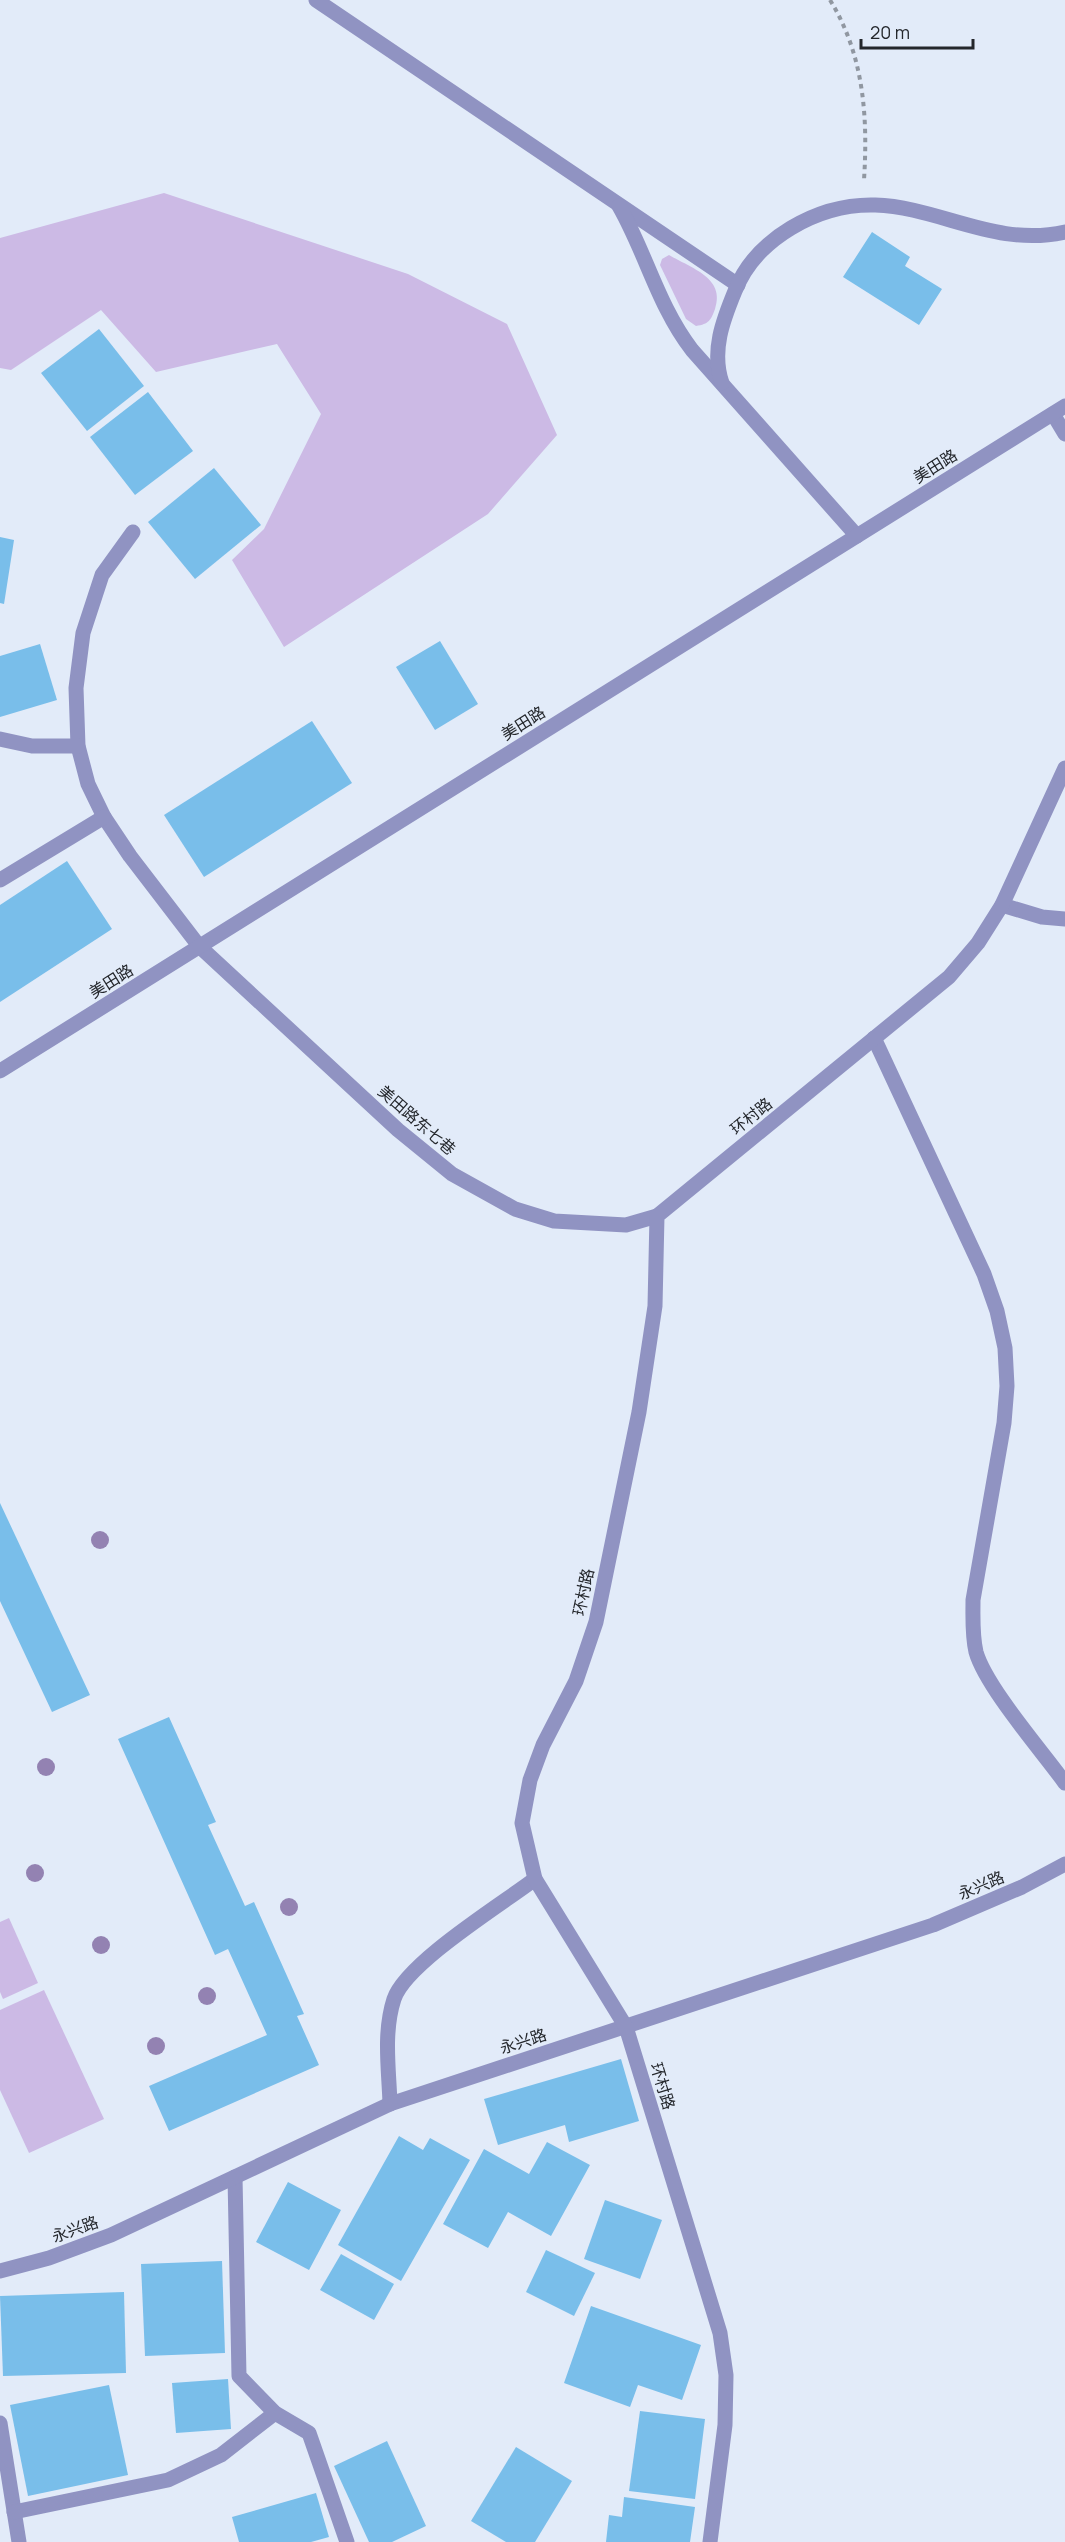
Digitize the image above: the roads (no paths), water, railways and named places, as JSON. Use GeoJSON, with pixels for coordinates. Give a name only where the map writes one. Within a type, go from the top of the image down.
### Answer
{"type":"FeatureCollection","features":[{"type":"Feature","properties":{"kind":"street"},"geometry":{"type":"LineString","coordinates":[[316,0],[738,285]]}},
{"type":"Feature","properties":{"kind":"street"},"geometry":{"type":"LineString","coordinates":[[617,203],[629,224],[672,323],[857,536]]}},
{"type":"Feature","properties":{"kind":"street"},"geometry":{"type":"LineString","coordinates":[[722,383],[717,370],[718,342],[738,285],[756,255],[784,232],[830,211],[863,204],[914,209],[981,228],[1020,235],[1065,232]]}},
{"type":"Feature","properties":{"kind":"street"},"geometry":{"type":"LineString","coordinates":[[1059,410],[1065,434]]}},
{"type":"Feature","properties":{"kind":"street","name":"美田路"},"geometry":{"type":"LineString","coordinates":[[0,1071],[1059,410]]}},
{"type":"Feature","properties":{"kind":"street","name":"美田路东七巷"},"geometry":{"type":"LineString","coordinates":[[133,532],[102,575],[83,633],[76,688],[78,746],[88,784],[104,817],[130,856],[199,946],[398,1130],[452,1174],[514,1209],[554,1221],[626,1225],[657,1216]]}},
{"type":"Feature","properties":{"kind":"street"},"geometry":{"type":"LineString","coordinates":[[0,739],[32,746],[78,746]]}},
{"type":"Feature","properties":{"kind":"street","name":"环村路"},"geometry":{"type":"LineString","coordinates":[[710,2542],[725,2425],[726,2375],[720,2333],[626,2027],[535,1879],[522,1823],[530,1780],[543,1745],[576,1681],[596,1622],[639,1412],[655,1306],[657,1216],[949,977],[978,943],[1002,905],[1065,768]]}},
{"type":"Feature","properties":{"kind":"street"},"geometry":{"type":"LineString","coordinates":[[0,880],[104,817]]}},
{"type":"Feature","properties":{"kind":"street"},"geometry":{"type":"LineString","coordinates":[[1002,905],[1042,917],[1065,919]]}},
{"type":"Feature","properties":{"kind":"street"},"geometry":{"type":"LineString","coordinates":[[874,1038],[984,1274],[997,1311],[1005,1348],[1007,1386],[1004,1423],[973,1600],[972,1627],[976,1652],[988,1678],[1065,1783]]}},
{"type":"Feature","properties":{"kind":"street","name":"永兴路"},"geometry":{"type":"LineString","coordinates":[[0,2271],[49,2258],[111,2235],[390,2104],[933,1925],[1022,1887],[1065,1864]]}},
{"type":"Feature","properties":{"kind":"street"},"geometry":{"type":"LineString","coordinates":[[390,2104],[387,2032],[394,1997],[417,1966],[535,1879]]}},
{"type":"Feature","properties":{"kind":"street"},"geometry":{"type":"LineString","coordinates":[[235,2177],[239,2376],[275,2413],[309,2433],[347,2542]]}},
{"type":"Feature","properties":{"kind":"street"},"geometry":{"type":"LineString","coordinates":[[14,2512],[168,2480],[221,2455],[275,2413]]}},
{"type":"Feature","properties":{"kind":"street"},"geometry":{"type":"LineString","coordinates":[[0,2423],[19,2542]]}}]}
